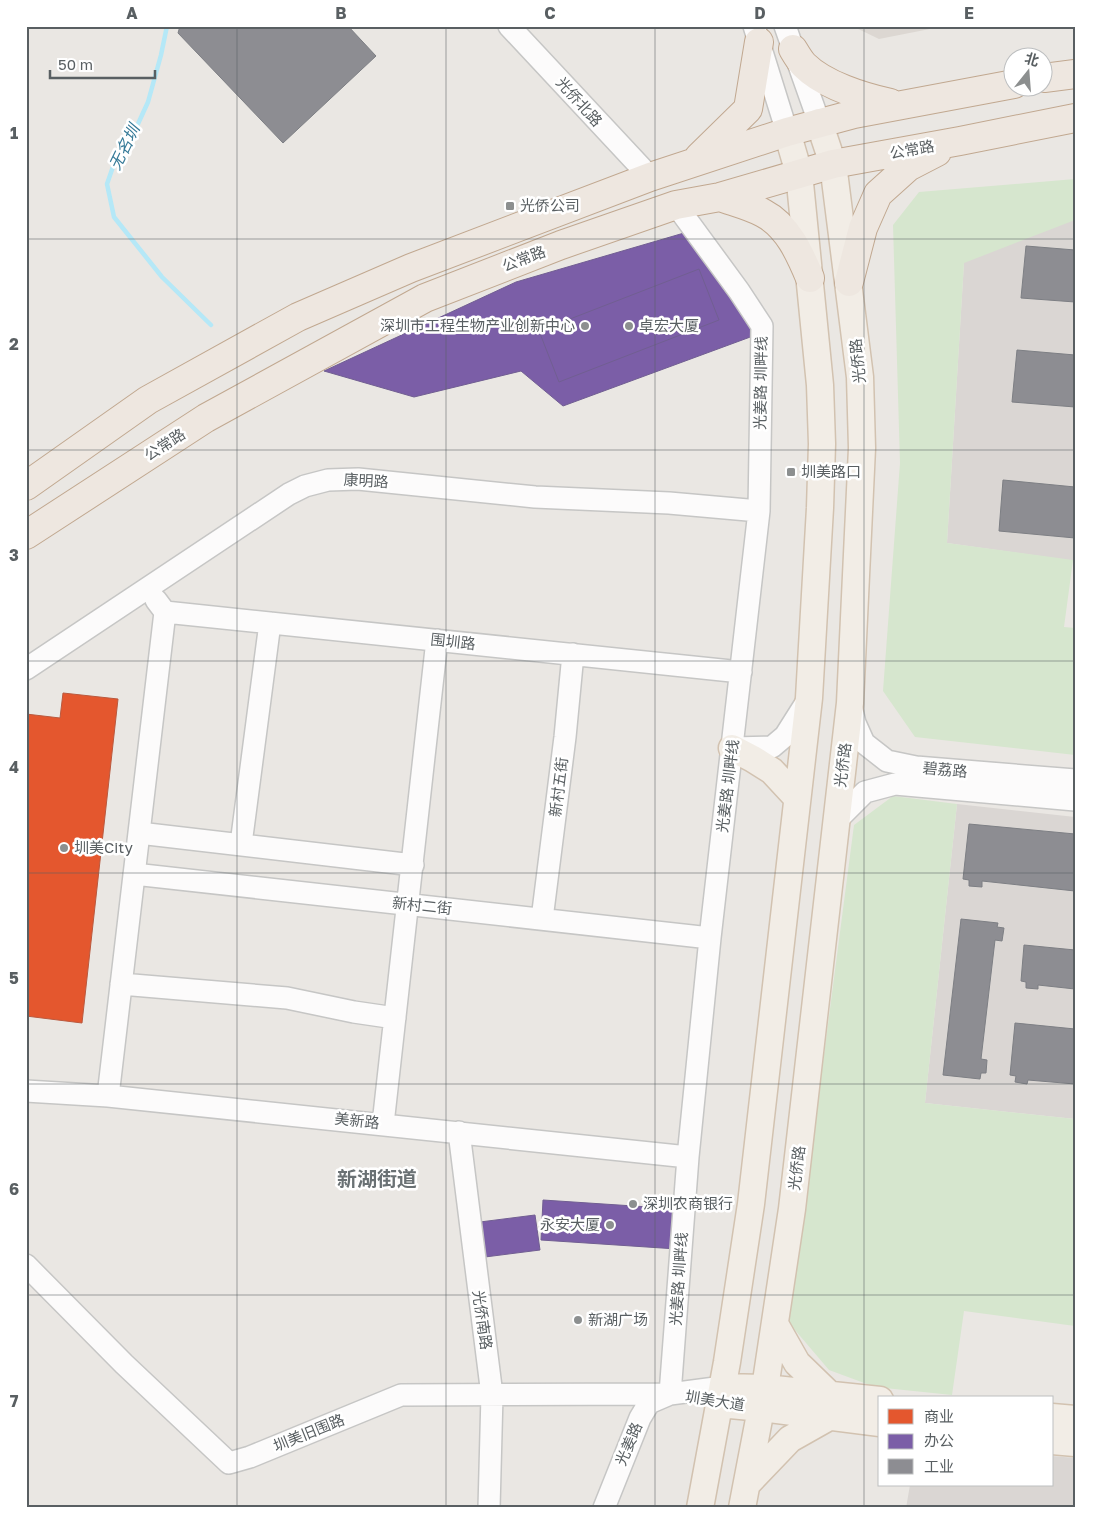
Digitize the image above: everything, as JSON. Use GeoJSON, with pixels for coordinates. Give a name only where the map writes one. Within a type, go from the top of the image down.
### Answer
{"type":"FeatureCollection","features":[{"type":"Feature","properties":{"kind":"highway"},"geometry":{"type":"LineString","coordinates":[[694,162],[748,109],[756,34]]}},
{"type":"Feature","properties":{"kind":"highway"},"geometry":{"type":"LineString","coordinates":[[789,38],[804,65],[838,87],[858,95],[898,106]]}},
{"type":"Feature","properties":{"kind":"highway"},"geometry":{"type":"LineString","coordinates":[[26,486],[148,400],[298,317],[420,265],[650,177],[819,122],[1004,86]]}},
{"type":"Feature","properties":{"kind":"highway","name":"公常路"},"geometry":{"type":"LineString","coordinates":[[26,535],[206,418],[425,298],[561,245],[676,204],[720,197],[832,164],[1062,123],[1075,118]]}},
{"type":"Feature","properties":{"kind":"highway"},"geometry":{"type":"LineString","coordinates":[[849,282],[863,228],[878,194],[908,167],[960,141]]}},
{"type":"Feature","properties":{"kind":"highway"},"geometry":{"type":"LineString","coordinates":[[720,197],[764,213],[782,227],[799,252],[810,278]]}},
{"type":"Feature","properties":{"kind":"main road","name":"光侨路"},"geometry":{"type":"LineString","coordinates":[[744,1496],[763,1398],[792,1209],[850,703],[862,448],[860,377],[832,164],[819,122]]}},
{"type":"Feature","properties":{"kind":"main road"},"geometry":{"type":"LineString","coordinates":[[700,1508],[721,1396],[751,1204],[809,698],[820,508],[822,444],[820,385],[799,174],[787,132]]}},
{"type":"Feature","properties":{"kind":"main road"},"geometry":{"type":"LineString","coordinates":[[732,748],[753,758],[772,771],[797,798]]}},
{"type":"Feature","properties":{"kind":"main road"},"geometry":{"type":"LineString","coordinates":[[744,1496],[790,1439],[829,1406],[797,1363],[775,1324]]}},
{"type":"Feature","properties":{"kind":"main road","name":"圳美大道"},"geometry":{"type":"LineString","coordinates":[[721,1396],[763,1398],[829,1406],[878,1422]]}},
{"type":"Feature","properties":{"kind":"main road","name":"圳美大道"},"geometry":{"type":"LineString","coordinates":[[829,1406],[878,1400]]}},
{"type":"Feature","properties":{"kind":"main road"},"geometry":{"type":"LineString","coordinates":[[1054,1417],[1075,1419]]}},
{"type":"Feature","properties":{"kind":"main road"},"geometry":{"type":"LineString","coordinates":[[1054,1441],[1075,1443]]}},
{"type":"Feature","properties":{"kind":"street","name":"光侨北路"},"geometry":{"type":"LineString","coordinates":[[509,26],[623,151],[650,177]]}},
{"type":"Feature","properties":{"kind":"street"},"geometry":{"type":"LineString","coordinates":[[756,34],[787,132]]}},
{"type":"Feature","properties":{"kind":"street","name":"光侨路"},"geometry":{"type":"LineString","coordinates":[[789,38],[819,122]]}},
{"type":"Feature","properties":{"kind":"street","name":"光姜路 圳畔线"},"geometry":{"type":"LineString","coordinates":[[670,1394],[688,1157],[710,938],[759,511],[762,326],[676,204]]}},
{"type":"Feature","properties":{"kind":"street","name":"康明路"},"geometry":{"type":"LineString","coordinates":[[26,669],[290,494],[305,486],[328,480],[358,479],[535,497],[669,503],[759,511]]}},
{"type":"Feature","properties":{"kind":"street"},"geometry":{"type":"LineString","coordinates":[[108,1096],[165,612],[147,589]]}},
{"type":"Feature","properties":{"kind":"street","name":"围圳路"},"geometry":{"type":"LineString","coordinates":[[165,612],[741,672]]}},
{"type":"Feature","properties":{"kind":"street"},"geometry":{"type":"LineString","coordinates":[[241,844],[270,623]]}},
{"type":"Feature","properties":{"kind":"street"},"geometry":{"type":"LineString","coordinates":[[383,1124],[437,640]]}},
{"type":"Feature","properties":{"kind":"street","name":"新村五街"},"geometry":{"type":"LineString","coordinates":[[542,919],[565,737],[573,654]]}},
{"type":"Feature","properties":{"kind":"street"},"geometry":{"type":"LineString","coordinates":[[732,748],[772,747],[785,736],[809,698]]}},
{"type":"Feature","properties":{"kind":"street","name":"碧荔路"},"geometry":{"type":"LineString","coordinates":[[850,703],[855,723],[864,742],[888,761],[916,768],[1075,780]]}},
{"type":"Feature","properties":{"kind":"street","name":"碧荔路"},"geometry":{"type":"LineString","coordinates":[[837,820],[865,792],[895,784],[1075,800]]}},
{"type":"Feature","properties":{"kind":"street"},"geometry":{"type":"LineString","coordinates":[[139,833],[413,865]]}},
{"type":"Feature","properties":{"kind":"street","name":"新村二街"},"geometry":{"type":"LineString","coordinates":[[134,874],[710,938]]}},
{"type":"Feature","properties":{"kind":"street"},"geometry":{"type":"LineString","coordinates":[[121,984],[287,998],[354,1012],[395,1018]]}},
{"type":"Feature","properties":{"kind":"street","name":"美新路"},"geometry":{"type":"LineString","coordinates":[[28,1089],[383,1124],[688,1157]]}},
{"type":"Feature","properties":{"kind":"street","name":"光侨南路"},"geometry":{"type":"LineString","coordinates":[[460,1132],[492,1395],[488,1508]]}},
{"type":"Feature","properties":{"kind":"street","name":"圳美旧围路"},"geometry":{"type":"LineString","coordinates":[[26,1265],[124,1364],[229,1463],[250,1457],[401,1395],[670,1394]]}},
{"type":"Feature","properties":{"kind":"street","name":"圳美大道"},"geometry":{"type":"LineString","coordinates":[[670,1394],[721,1396]]}},
{"type":"Feature","properties":{"kind":"street","name":"光姜路"},"geometry":{"type":"LineString","coordinates":[[604,1508],[640,1418],[649,1404],[670,1394]]}},
{"type":"Feature","properties":{"kind":"shaded area"},"geometry":{"type":"Polygon","coordinates":[[[852,26],[945,26],[879,39],[852,26]]]}},
{"type":"Feature","properties":{"kind":"shaded area"},"geometry":{"type":"Polygon","coordinates":[[[1075,217],[1075,561],[947,543],[964,262],[1075,217]]]}},
{"type":"Feature","properties":{"kind":"shaded area"},"geometry":{"type":"Polygon","coordinates":[[[957,804],[1075,817],[1075,1119],[925,1103],[957,804]]]}},
{"type":"Feature","properties":{"kind":"shaded area"},"geometry":{"type":"Polygon","coordinates":[[[1054,1456],[1075,1458],[1075,1508],[906,1508],[910,1486],[1054,1486],[1054,1456]]]}},
{"type":"Feature","properties":{"kind":"green space"},"geometry":{"type":"Polygon","coordinates":[[[1075,179],[1075,220],[964,263],[947,543],[1073,560],[1064,627],[1075,628],[1075,755],[915,737],[883,691],[900,463],[893,225],[919,192],[1075,179]]]}},
{"type":"Feature","properties":{"kind":"green space"},"geometry":{"type":"Polygon","coordinates":[[[893,796],[957,804],[925,1103],[1075,1119],[1075,1326],[964,1311],[952,1395],[875,1387],[829,1370],[789,1323],[854,825],[893,796]]]}},
{"type":"Feature","properties":{"kind":"building: 商业","name":"圳美City"},"geometry":{"type":"Polygon","coordinates":[[[63,693],[118,699],[82,1023],[26,1016],[28,979],[26,978],[26,714],[60,718],[63,693]]]}},
{"type":"Feature","properties":{"kind":"building: 办公","name":"深圳市工程生物产业创新中心"},"geometry":{"type":"Polygon","coordinates":[[[684,233],[745,317],[753,336],[563,406],[521,371],[414,397],[324,371],[516,282],[684,233]]]}},
{"type":"Feature","properties":{"kind":"building: 办公","name":"卓宏大厦"},"geometry":{"type":"Polygon","coordinates":[[[699,269],[719,320],[559,382],[539,331],[699,269]]]}},
{"type":"Feature","properties":{"kind":"building: 办公","name":"永安大厦"},"geometry":{"type":"Polygon","coordinates":[[[543,1200],[679,1209],[677,1249],[541,1240],[543,1200]]]}},
{"type":"Feature","properties":{"kind":"building: 办公"},"geometry":{"type":"Polygon","coordinates":[[[535,1215],[540,1250],[485,1257],[480,1222],[535,1215]]]}},
{"type":"Feature","properties":{"kind":"building: 工业"},"geometry":{"type":"Polygon","coordinates":[[[180,26],[348,26],[376,56],[283,143],[178,33],[180,26]]]}},
{"type":"Feature","properties":{"kind":"building: 工业"},"geometry":{"type":"Polygon","coordinates":[[[1026,246],[1075,250],[1075,302],[1021,298],[1026,246]]]}},
{"type":"Feature","properties":{"kind":"building: 工业"},"geometry":{"type":"Polygon","coordinates":[[[1017,350],[1075,355],[1075,407],[1012,402],[1017,350]]]}},
{"type":"Feature","properties":{"kind":"building: 工业"},"geometry":{"type":"Polygon","coordinates":[[[1003,480],[1075,487],[1075,538],[999,531],[1003,480]]]}},
{"type":"Feature","properties":{"kind":"building: 工业"},"geometry":{"type":"Polygon","coordinates":[[[969,824],[1075,834],[1075,891],[982,881],[982,887],[969,886],[969,880],[963,879],[969,824]]]}},
{"type":"Feature","properties":{"kind":"building: 工业"},"geometry":{"type":"Polygon","coordinates":[[[961,919],[998,923],[997,927],[1004,928],[1002,941],[995,940],[981,1059],[987,1060],[986,1073],[981,1073],[980,1079],[943,1075],[961,919]]]}},
{"type":"Feature","properties":{"kind":"building: 工业"},"geometry":{"type":"Polygon","coordinates":[[[1024,945],[1075,950],[1075,989],[1038,985],[1038,989],[1026,988],[1026,982],[1021,981],[1024,945]]]}},
{"type":"Feature","properties":{"kind":"building: 工业"},"geometry":{"type":"Polygon","coordinates":[[[1015,1023],[1075,1029],[1075,1084],[1028,1080],[1027,1084],[1015,1082],[1016,1076],[1010,1075],[1015,1023]]]}},
{"type":"Feature","properties":{"kind":"waterway","name":"无名圳"},"geometry":{"type":"LineString","coordinates":[[167,26],[148,102],[137,126],[116,158],[107,184],[114,217],[162,277],[211,325]]}},
{"type":"Feature","properties":{"kind":"place","name":"光侨公司"},"geometry":{"type":"Point","coordinates":[510,206]}},
{"type":"Feature","properties":{"kind":"place","name":"深圳市工程生物产业创新中心"},"geometry":{"type":"Point","coordinates":[585,326]}},
{"type":"Feature","properties":{"kind":"place","name":"卓宏大厦"},"geometry":{"type":"Point","coordinates":[629,326]}},
{"type":"Feature","properties":{"kind":"place","name":"圳美路口"},"geometry":{"type":"Point","coordinates":[791,472]}},
{"type":"Feature","properties":{"kind":"place","name":"圳美City"},"geometry":{"type":"Point","coordinates":[64,848]}},
{"type":"Feature","properties":{"kind":"place","name":"深圳农商银行"},"geometry":{"type":"Point","coordinates":[633,1204]}},
{"type":"Feature","properties":{"kind":"place","name":"永安大厦"},"geometry":{"type":"Point","coordinates":[610,1225]}},
{"type":"Feature","properties":{"kind":"place","name":"新湖广场"},"geometry":{"type":"Point","coordinates":[578,1320]}},
{"type":"Feature","properties":{"kind":"district","name":"新湖街道"},"geometry":{"type":"Point","coordinates":[377,1179]}}]}
